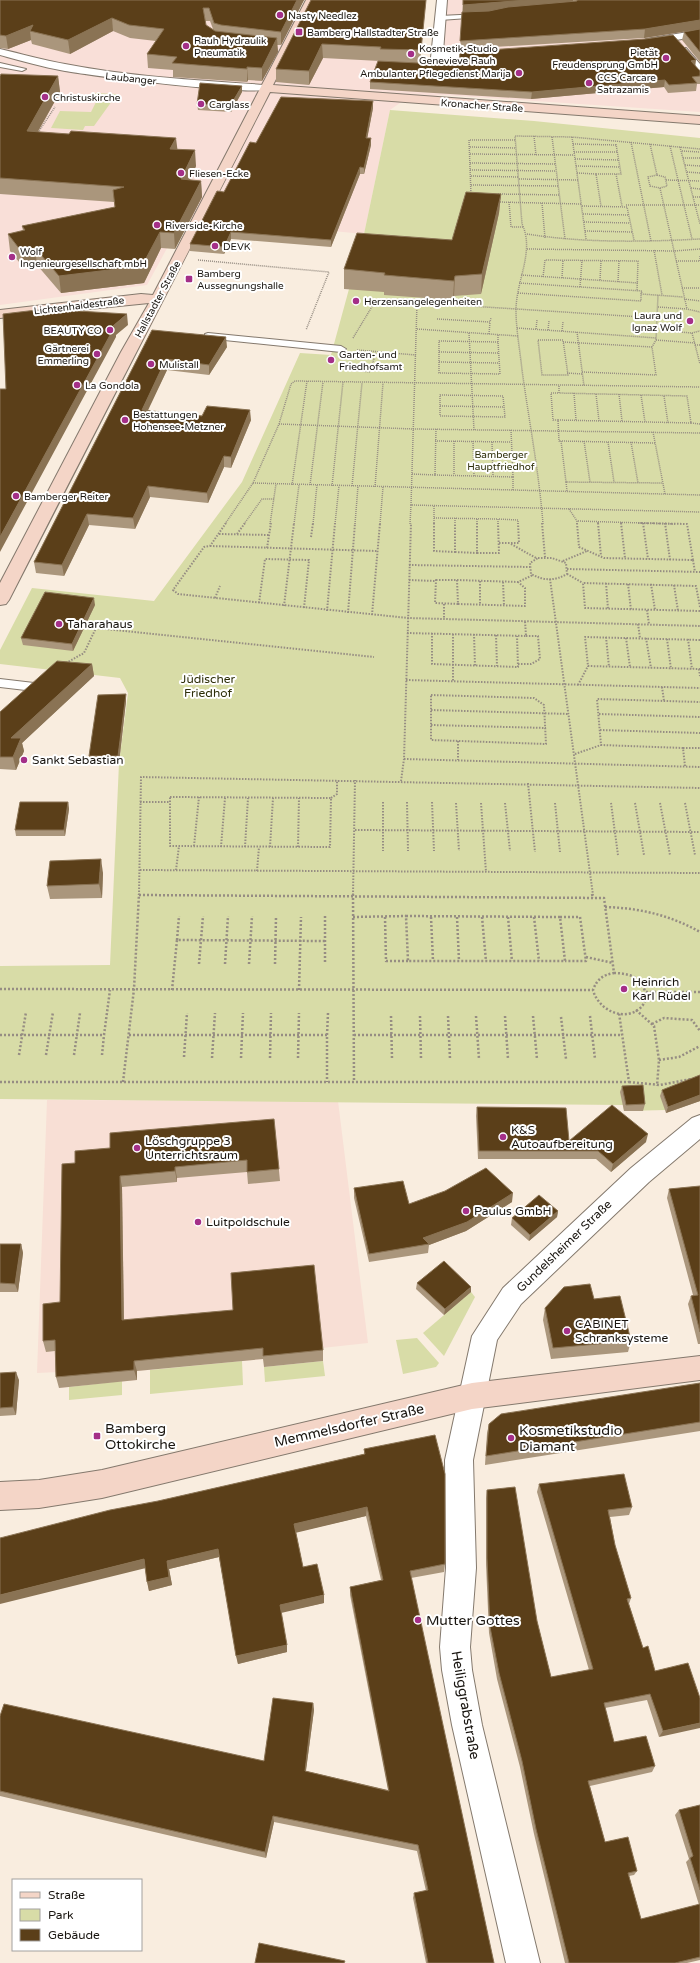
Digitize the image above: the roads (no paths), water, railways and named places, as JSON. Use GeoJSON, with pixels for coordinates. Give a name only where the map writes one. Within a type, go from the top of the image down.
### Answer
{"type":"FeatureCollection","features":[{"type":"Feature","properties":{"kind":"main road","name":"Hallstadter Straße"},"geometry":{"type":"LineString","coordinates":[[1,599],[144,330],[178,259],[265,88],[281,49],[311,0]]}},
{"type":"Feature","properties":{"kind":"main road","name":"Kronacher Straße"},"geometry":{"type":"LineString","coordinates":[[265,88],[700,120]]}},
{"type":"Feature","properties":{"kind":"main road","name":"Lichtenhaidestraße"},"geometry":{"type":"LineString","coordinates":[[0,314],[141,298],[158,299]]}},
{"type":"Feature","properties":{"kind":"main road","name":"Memmelsdorfer Straße"},"geometry":{"type":"LineString","coordinates":[[0,1496],[39,1494],[102,1484],[328,1429],[472,1396],[700,1368]]}},
{"type":"Feature","properties":{"kind":"street"},"geometry":{"type":"LineString","coordinates":[[442,0],[434,63],[500,52]]}},
{"type":"Feature","properties":{"kind":"street"},"geometry":{"type":"LineString","coordinates":[[637,42],[700,34]]}},
{"type":"Feature","properties":{"kind":"street","name":"Laubanger"},"geometry":{"type":"LineString","coordinates":[[0,52],[80,71],[114,76],[265,88]]}},
{"type":"Feature","properties":{"kind":"street","name":"Gundelsheimer Straße"},"geometry":{"type":"LineString","coordinates":[[472,1396],[485,1336],[512,1296],[601,1210],[656,1161],[700,1125]]}},
{"type":"Feature","properties":{"kind":"street","name":"Heiliggrabstraße"},"geometry":{"type":"LineString","coordinates":[[472,1396],[459,1460],[461,1568],[455,1647],[457,1670],[467,1725],[522,1963]]}},
{"type":"Feature","properties":{"kind":"lane"},"geometry":{"type":"LineString","coordinates":[[440,18],[488,16]]}},
{"type":"Feature","properties":{"kind":"lane"},"geometry":{"type":"LineString","coordinates":[[672,38],[678,42],[700,68]]}},
{"type":"Feature","properties":{"kind":"lane"},"geometry":{"type":"LineString","coordinates":[[0,61],[13,56]]}},
{"type":"Feature","properties":{"kind":"lane"},"geometry":{"type":"LineString","coordinates":[[0,65],[22,69]]}},
{"type":"Feature","properties":{"kind":"lane"},"geometry":{"type":"LineString","coordinates":[[196,335],[340,349]]}},
{"type":"Feature","properties":{"kind":"lane"},"geometry":{"type":"LineString","coordinates":[[23,696],[54,670]]}},
{"type":"Feature","properties":{"kind":"lane"},"geometry":{"type":"LineString","coordinates":[[0,683],[34,687]]}},
{"type":"Feature","properties":{"kind":"place","name":"Nasty Needlez"},"geometry":{"type":"Point","coordinates":[280,15]}},
{"type":"Feature","properties":{"kind":"place","name":"Bamberg Hallstadter Straße"},"geometry":{"type":"Point","coordinates":[299,32]}},
{"type":"Feature","properties":{"kind":"place","name":"Rauh Hydraulik Pneumatik"},"geometry":{"type":"Point","coordinates":[186,46]}},
{"type":"Feature","properties":{"kind":"place","name":"Kosmetik-Studio Genevieve Rauh"},"geometry":{"type":"Point","coordinates":[411,54]}},
{"type":"Feature","properties":{"kind":"place","name":"Pietät Freudensprung GmbH"},"geometry":{"type":"Point","coordinates":[666,58]}},
{"type":"Feature","properties":{"kind":"place","name":"Ambulanter Pflegedienst Marija"},"geometry":{"type":"Point","coordinates":[519,73]}},
{"type":"Feature","properties":{"kind":"place","name":"CCS Carcare Satrazamis"},"geometry":{"type":"Point","coordinates":[589,83]}},
{"type":"Feature","properties":{"kind":"place","name":"Christuskirche"},"geometry":{"type":"Point","coordinates":[45,97]}},
{"type":"Feature","properties":{"kind":"place","name":"Carglass"},"geometry":{"type":"Point","coordinates":[201,104]}},
{"type":"Feature","properties":{"kind":"place","name":"Fliesen-Ecke"},"geometry":{"type":"Point","coordinates":[181,173]}},
{"type":"Feature","properties":{"kind":"place","name":"Riverside-Kirche"},"geometry":{"type":"Point","coordinates":[157,225]}},
{"type":"Feature","properties":{"kind":"place","name":"DEVK"},"geometry":{"type":"Point","coordinates":[215,246]}},
{"type":"Feature","properties":{"kind":"place","name":"Wolf Ingenieurgesellschaft mbH"},"geometry":{"type":"Point","coordinates":[12,257]}},
{"type":"Feature","properties":{"kind":"place","name":"Bamberg Aussegnungshalle"},"geometry":{"type":"Point","coordinates":[189,279]}},
{"type":"Feature","properties":{"kind":"place","name":"Herzensangelegenheiten"},"geometry":{"type":"Point","coordinates":[356,301]}},
{"type":"Feature","properties":{"kind":"place","name":"Laura und Ignaz Wolf"},"geometry":{"type":"Point","coordinates":[690,321]}},
{"type":"Feature","properties":{"kind":"place","name":"BEAUTY CO"},"geometry":{"type":"Point","coordinates":[110,330]}},
{"type":"Feature","properties":{"kind":"place","name":"Gärtnerei Emmerling"},"geometry":{"type":"Point","coordinates":[97,354]}},
{"type":"Feature","properties":{"kind":"place","name":"Garten- und Friedhofsamt"},"geometry":{"type":"Point","coordinates":[331,360]}},
{"type":"Feature","properties":{"kind":"place","name":"Mulistall"},"geometry":{"type":"Point","coordinates":[151,364]}},
{"type":"Feature","properties":{"kind":"place","name":"La Gondola"},"geometry":{"type":"Point","coordinates":[77,385]}},
{"type":"Feature","properties":{"kind":"place","name":"Bestattungen Hohensee-Metzner"},"geometry":{"type":"Point","coordinates":[125,420]}},
{"type":"Feature","properties":{"kind":"place","name":"Bamberger Reiter"},"geometry":{"type":"Point","coordinates":[16,496]}},
{"type":"Feature","properties":{"kind":"place","name":"Taharahaus"},"geometry":{"type":"Point","coordinates":[59,624]}},
{"type":"Feature","properties":{"kind":"place","name":"Sankt Sebastian"},"geometry":{"type":"Point","coordinates":[24,760]}},
{"type":"Feature","properties":{"kind":"place","name":"Heinrich Karl Rüdel"},"geometry":{"type":"Point","coordinates":[624,989]}},
{"type":"Feature","properties":{"kind":"place","name":"K&S Autoaufbereitung"},"geometry":{"type":"Point","coordinates":[503,1137]}},
{"type":"Feature","properties":{"kind":"place","name":"Löschgruppe 3 Unterrichtsraum"},"geometry":{"type":"Point","coordinates":[137,1148]}},
{"type":"Feature","properties":{"kind":"place","name":"Paulus GmbH"},"geometry":{"type":"Point","coordinates":[466,1211]}},
{"type":"Feature","properties":{"kind":"place","name":"Luitpoldschule"},"geometry":{"type":"Point","coordinates":[198,1222]}},
{"type":"Feature","properties":{"kind":"place","name":"CABINET Schranksysteme"},"geometry":{"type":"Point","coordinates":[567,1331]}},
{"type":"Feature","properties":{"kind":"place","name":"Bamberg Ottokirche"},"geometry":{"type":"Point","coordinates":[97,1436]}},
{"type":"Feature","properties":{"kind":"place","name":"Kosmetikstudio Diamant"},"geometry":{"type":"Point","coordinates":[511,1438]}},
{"type":"Feature","properties":{"kind":"place","name":"Mutter Gottes"},"geometry":{"type":"Point","coordinates":[418,1620]}},
{"type":"Feature","properties":{"kind":"park label","name":"Bamberger Hauptfriedhof"},"geometry":{"type":"Point","coordinates":[501,460]}},
{"type":"Feature","properties":{"kind":"park label","name":"Jüdischer Friedhof"},"geometry":{"type":"Point","coordinates":[208,686]}}]}
